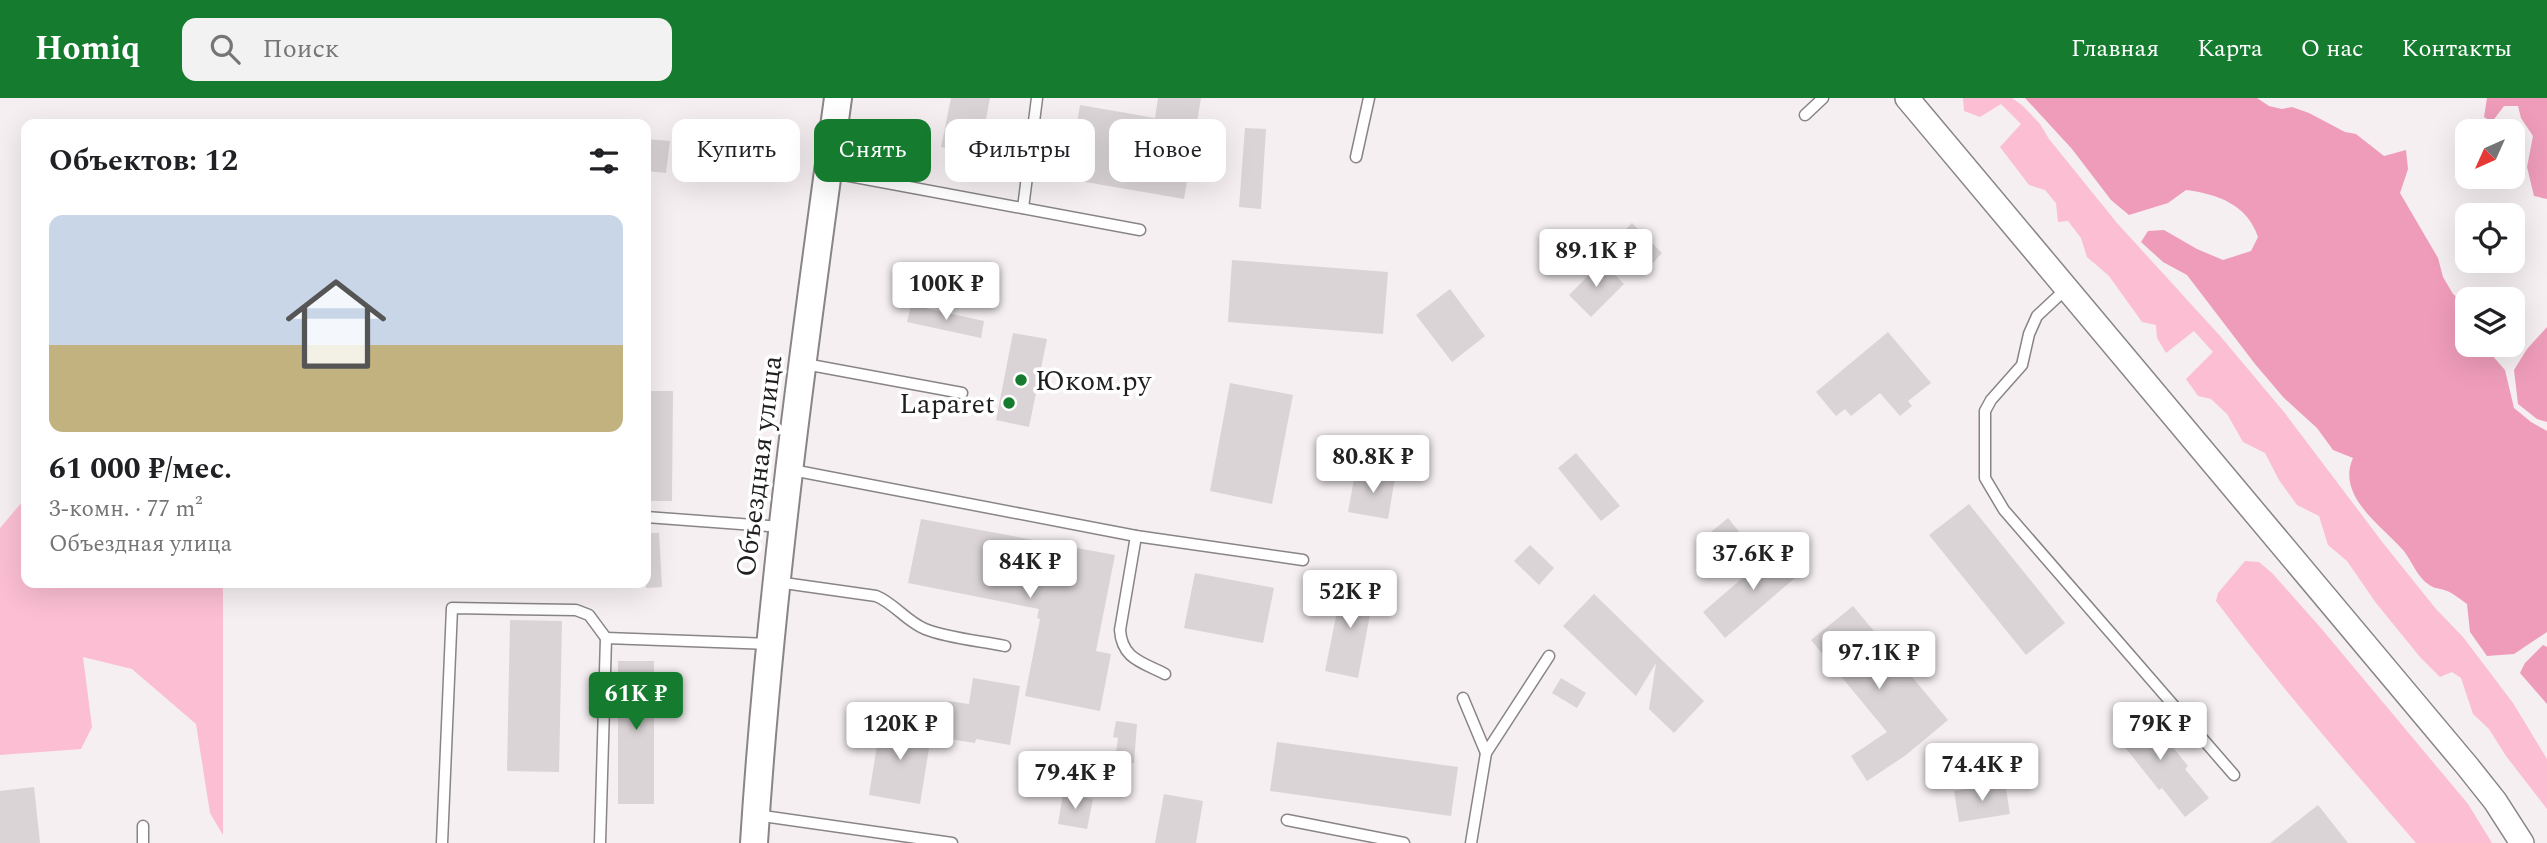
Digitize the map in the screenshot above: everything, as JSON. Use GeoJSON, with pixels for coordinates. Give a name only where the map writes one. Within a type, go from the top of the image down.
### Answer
{"type":"FeatureCollection","features":[{"type":"Feature","properties":{"kind":"main road","name":"Объездная улица"},"geometry":{"type":"LineString","coordinates":[[835,119],[838,98]]}},
{"type":"Feature","properties":{"kind":"main road","name":"Объездная улица"},"geometry":{"type":"LineString","coordinates":[[754,843],[769,645],[788,469],[827,182]]}},
{"type":"Feature","properties":{"kind":"street"},"geometry":{"type":"LineString","coordinates":[[1907,98],[2468,766],[2522,843]]}},
{"type":"Feature","properties":{"kind":"lane"},"geometry":{"type":"LineString","coordinates":[[1023,208],[1037,98]]}},
{"type":"Feature","properties":{"kind":"lane"},"geometry":{"type":"LineString","coordinates":[[1356,158],[1369,98]]}},
{"type":"Feature","properties":{"kind":"lane"},"geometry":{"type":"LineString","coordinates":[[1805,115],[1823,98]]}},
{"type":"Feature","properties":{"kind":"lane"},"geometry":{"type":"LineString","coordinates":[[882,182],[1140,230]]}},
{"type":"Feature","properties":{"kind":"lane"},"geometry":{"type":"LineString","coordinates":[[2067,288],[2037,316],[2029,334],[2022,365],[1991,400],[1985,411],[1985,478],[2004,510],[2234,775]]}},
{"type":"Feature","properties":{"kind":"lane"},"geometry":{"type":"LineString","coordinates":[[802,363],[962,393]]}},
{"type":"Feature","properties":{"kind":"lane"},"geometry":{"type":"LineString","coordinates":[[788,469],[1136,536],[1303,560]]}},
{"type":"Feature","properties":{"kind":"lane"},"geometry":{"type":"LineString","coordinates":[[651,517],[782,527]]}},
{"type":"Feature","properties":{"kind":"lane"},"geometry":{"type":"LineString","coordinates":[[1136,536],[1120,630],[1121,646],[1129,655],[1165,674]]}},
{"type":"Feature","properties":{"kind":"lane"},"geometry":{"type":"LineString","coordinates":[[776,582],[876,596],[887,600],[910,621],[926,630],[1005,646]]}},
{"type":"Feature","properties":{"kind":"lane"},"geometry":{"type":"LineString","coordinates":[[442,843],[452,608],[576,610],[589,615],[606,638],[600,843]]}},
{"type":"Feature","properties":{"kind":"lane"},"geometry":{"type":"LineString","coordinates":[[606,638],[769,645]]}},
{"type":"Feature","properties":{"kind":"lane"},"geometry":{"type":"LineString","coordinates":[[1471,843],[1486,753],[1549,656]]}},
{"type":"Feature","properties":{"kind":"lane"},"geometry":{"type":"LineString","coordinates":[[1463,698],[1486,753]]}},
{"type":"Feature","properties":{"kind":"lane"},"geometry":{"type":"LineString","coordinates":[[755,815],[952,843]]}},
{"type":"Feature","properties":{"kind":"lane"},"geometry":{"type":"LineString","coordinates":[[1287,820],[1404,843]]}},
{"type":"Feature","properties":{"kind":"lane"},"geometry":{"type":"LineString","coordinates":[[143,826],[144,843]]}},
{"type":"Feature","properties":{"kind":"lane"},"geometry":{"type":"LineString","coordinates":[[838,841],[841,828]]}},
{"type":"Feature","properties":{"kind":"shaded area"},"geometry":{"type":"Polygon","coordinates":[[[1963,98],[2012,98],[2023,106],[2117,223],[2221,337],[2284,412],[2383,543],[2436,609],[2463,637],[2513,703],[2547,759],[2547,809],[2489,729],[2473,714],[2461,678],[2452,672],[2440,677],[2420,657],[2376,603],[2347,561],[2328,545],[2319,516],[2297,505],[2279,480],[2265,453],[2243,442],[2227,414],[2211,399],[2198,396],[2186,379],[2213,352],[2194,331],[2166,353],[2157,338],[2156,325],[2142,322],[2109,276],[2087,257],[2081,238],[2068,221],[2058,222],[2056,203],[2045,190],[2029,185],[2000,147],[2021,124],[2001,104],[1980,117],[1964,111],[1963,98]]]}},
{"type":"Feature","properties":{"kind":"shaded area"},"geometry":{"type":"Polygon","coordinates":[[[2025,98],[2257,98],[2269,106],[2282,109],[2292,107],[2309,113],[2345,132],[2356,134],[2384,156],[2406,150],[2408,169],[2400,193],[2438,258],[2443,277],[2455,296],[2455,357],[2494,357],[2505,370],[2514,408],[2547,431],[2547,632],[2514,654],[2487,656],[2470,632],[2467,604],[2450,592],[2423,580],[2403,550],[2363,509],[2351,485],[2349,472],[2353,458],[2333,450],[2317,428],[2284,398],[2187,275],[2163,262],[2141,242],[2148,231],[2164,230],[2223,260],[2251,251],[2258,237],[2246,216],[2220,198],[2186,190],[2168,203],[2129,215],[2111,200],[2072,149],[2025,98]]]}},
{"type":"Feature","properties":{"kind":"shaded area"},"geometry":{"type":"Polygon","coordinates":[[[2487,98],[2547,98],[2547,199],[2534,196],[2527,167],[2533,136],[2525,124],[2525,119],[2521,118],[2518,106],[2504,106],[2494,119],[2484,117],[2487,98]]]}},
{"type":"Feature","properties":{"kind":"shaded area"},"geometry":{"type":"Polygon","coordinates":[[[2547,327],[2547,422],[2537,419],[2518,404],[2514,370],[2522,357],[2525,357],[2527,349],[2547,327]]]}},
{"type":"Feature","properties":{"kind":"shaded area"},"geometry":{"type":"Polygon","coordinates":[[[21,503],[21,588],[223,588],[223,835],[210,813],[196,724],[132,669],[83,657],[92,727],[81,749],[0,755],[0,528],[21,503]]]}},
{"type":"Feature","properties":{"kind":"shaded area"},"geometry":{"type":"Polygon","coordinates":[[[2245,561],[2259,562],[2272,573],[2320,627],[2468,804],[2492,843],[2416,843],[2289,694],[2216,601],[2218,593],[2245,561]]]}},
{"type":"Feature","properties":{"kind":"shaded area"},"geometry":{"type":"Polygon","coordinates":[[[2543,645],[2547,647],[2547,704],[2520,673],[2525,663],[2543,645]]]}},
{"type":"Feature","properties":{"kind":"building"},"geometry":{"type":"Polygon","coordinates":[[[951,98],[990,98],[986,119],[947,119],[951,98]]]}},
{"type":"Feature","properties":{"kind":"building"},"geometry":{"type":"Polygon","coordinates":[[[1158,98],[1201,98],[1197,119],[1109,119],[1109,182],[1187,182],[1184,199],[1085,182],[1095,182],[1095,119],[1078,119],[1080,105],[1155,118],[1158,98]]]}},
{"type":"Feature","properties":{"kind":"building"},"geometry":{"type":"Polygon","coordinates":[[[945,127],[945,148],[941,147],[945,127]]]}},
{"type":"Feature","properties":{"kind":"building"},"geometry":{"type":"Polygon","coordinates":[[[1245,128],[1266,129],[1261,209],[1239,207],[1245,128]]]}},
{"type":"Feature","properties":{"kind":"building"},"geometry":{"type":"Polygon","coordinates":[[[651,139],[670,141],[666,173],[651,172],[651,139]]]}},
{"type":"Feature","properties":{"kind":"building"},"geometry":{"type":"Polygon","coordinates":[[[1632,223],[1662,253],[1650,266],[1620,235],[1632,223]]]}},
{"type":"Feature","properties":{"kind":"building"},"geometry":{"type":"Polygon","coordinates":[[[1232,260],[1388,272],[1383,334],[1228,322],[1232,260]]]}},
{"type":"Feature","properties":{"kind":"building"},"geometry":{"type":"Polygon","coordinates":[[[1602,262],[1624,284],[1591,317],[1569,295],[1602,262]]]}},
{"type":"Feature","properties":{"kind":"building"},"geometry":{"type":"Polygon","coordinates":[[[1450,289],[1485,336],[1452,362],[1416,315],[1450,289]]]}},
{"type":"Feature","properties":{"kind":"building"},"geometry":{"type":"Polygon","coordinates":[[[911,305],[984,321],[981,338],[907,322],[911,305]]]}},
{"type":"Feature","properties":{"kind":"building"},"geometry":{"type":"Polygon","coordinates":[[[1888,332],[1931,383],[1908,401],[1912,406],[1900,416],[1880,393],[1851,416],[1845,409],[1836,416],[1816,392],[1888,332]]]}},
{"type":"Feature","properties":{"kind":"building","name":"Юком.ру"},"geometry":{"type":"Polygon","coordinates":[[[1013,333],[1047,339],[1029,427],[996,420],[1013,333]]]}},
{"type":"Feature","properties":{"kind":"building"},"geometry":{"type":"Polygon","coordinates":[[[1230,383],[1293,395],[1272,504],[1210,491],[1230,383]]]}},
{"type":"Feature","properties":{"kind":"building"},"geometry":{"type":"Polygon","coordinates":[[[651,391],[673,391],[672,501],[651,501],[651,391]]]}},
{"type":"Feature","properties":{"kind":"building"},"geometry":{"type":"Polygon","coordinates":[[[1576,453],[1620,506],[1601,521],[1558,468],[1576,453]]]}},
{"type":"Feature","properties":{"kind":"building"},"geometry":{"type":"Polygon","coordinates":[[[1380,469],[1396,472],[1388,519],[1348,512],[1355,474],[1379,478],[1380,469]]]}},
{"type":"Feature","properties":{"kind":"building"},"geometry":{"type":"Polygon","coordinates":[[[1969,504],[2065,623],[2026,655],[1929,535],[1969,504]]]}},
{"type":"Feature","properties":{"kind":"building"},"geometry":{"type":"Polygon","coordinates":[[[1728,518],[1744,538],[1715,562],[1699,542],[1728,518]]]}},
{"type":"Feature","properties":{"kind":"building"},"geometry":{"type":"Polygon","coordinates":[[[921,519],[1115,555],[1096,651],[1111,654],[1100,711],[1025,696],[1040,619],[1037,618],[1039,609],[908,583],[921,519]]]}},
{"type":"Feature","properties":{"kind":"building"},"geometry":{"type":"Polygon","coordinates":[[[651,533],[659,533],[662,587],[651,588],[651,533]]]}},
{"type":"Feature","properties":{"kind":"building"},"geometry":{"type":"Polygon","coordinates":[[[1530,545],[1554,568],[1539,585],[1514,561],[1530,545]]]}},
{"type":"Feature","properties":{"kind":"building"},"geometry":{"type":"Polygon","coordinates":[[[1781,545],[1803,571],[1725,638],[1703,612],[1781,545]]]}},
{"type":"Feature","properties":{"kind":"building"},"geometry":{"type":"Polygon","coordinates":[[[1195,573],[1274,588],[1263,643],[1184,628],[1195,573]]]}},
{"type":"Feature","properties":{"kind":"building"},"geometry":{"type":"Polygon","coordinates":[[[1343,582],[1375,588],[1358,678],[1325,671],[1343,582]]]}},
{"type":"Feature","properties":{"kind":"building"},"geometry":{"type":"Polygon","coordinates":[[[1594,594],[1704,701],[1674,733],[1649,709],[1656,663],[1636,696],[1563,626],[1594,594]]]}},
{"type":"Feature","properties":{"kind":"building"},"geometry":{"type":"Polygon","coordinates":[[[1853,606],[1948,720],[1906,755],[1867,781],[1851,756],[1887,732],[1811,640],[1853,606]]]}},
{"type":"Feature","properties":{"kind":"building"},"geometry":{"type":"Polygon","coordinates":[[[510,620],[562,621],[559,772],[507,771],[510,620]]]}},
{"type":"Feature","properties":{"kind":"building"},"geometry":{"type":"Polygon","coordinates":[[[618,661],[654,661],[654,804],[618,804],[618,661]]]}},
{"type":"Feature","properties":{"kind":"building"},"geometry":{"type":"Polygon","coordinates":[[[973,678],[1020,686],[1010,745],[976,739],[975,743],[942,738],[948,701],[969,704],[973,678]]]}},
{"type":"Feature","properties":{"kind":"building"},"geometry":{"type":"Polygon","coordinates":[[[1561,678],[1586,693],[1577,708],[1552,693],[1561,678]]]}},
{"type":"Feature","properties":{"kind":"building"},"geometry":{"type":"Polygon","coordinates":[[[2141,708],[2188,766],[2185,769],[2209,798],[2185,817],[2162,788],[2159,790],[2112,731],[2141,708]]]}},
{"type":"Feature","properties":{"kind":"building"},"geometry":{"type":"Polygon","coordinates":[[[881,721],[932,730],[920,804],[869,795],[881,721]]]}},
{"type":"Feature","properties":{"kind":"building"},"geometry":{"type":"Polygon","coordinates":[[[1116,721],[1137,724],[1134,763],[1115,761],[1118,738],[1113,737],[1116,721]]]}},
{"type":"Feature","properties":{"kind":"building"},"geometry":{"type":"Polygon","coordinates":[[[1277,742],[1458,767],[1451,816],[1270,791],[1277,742]]]}},
{"type":"Feature","properties":{"kind":"building"},"geometry":{"type":"Polygon","coordinates":[[[2005,783],[2010,814],[1959,822],[1954,791],[2005,783]]]}},
{"type":"Feature","properties":{"kind":"building"},"geometry":{"type":"Polygon","coordinates":[[[34,787],[40,843],[0,843],[0,791],[34,787]]]}},
{"type":"Feature","properties":{"kind":"building"},"geometry":{"type":"Polygon","coordinates":[[[1063,794],[1093,799],[1087,829],[1058,824],[1063,794]]]}},
{"type":"Feature","properties":{"kind":"building"},"geometry":{"type":"Polygon","coordinates":[[[1164,794],[1203,801],[1196,843],[1155,843],[1164,794]]]}},
{"type":"Feature","properties":{"kind":"building"},"geometry":{"type":"Polygon","coordinates":[[[2318,805],[2348,843],[2270,843],[2318,805]]]}},
{"type":"Feature","properties":{"kind":"place","name":"Юком.ру"},"geometry":{"type":"Point","coordinates":[1021,380]}},
{"type":"Feature","properties":{"kind":"place","name":"Laparet"},"geometry":{"type":"Point","coordinates":[1009,403]}}]}
